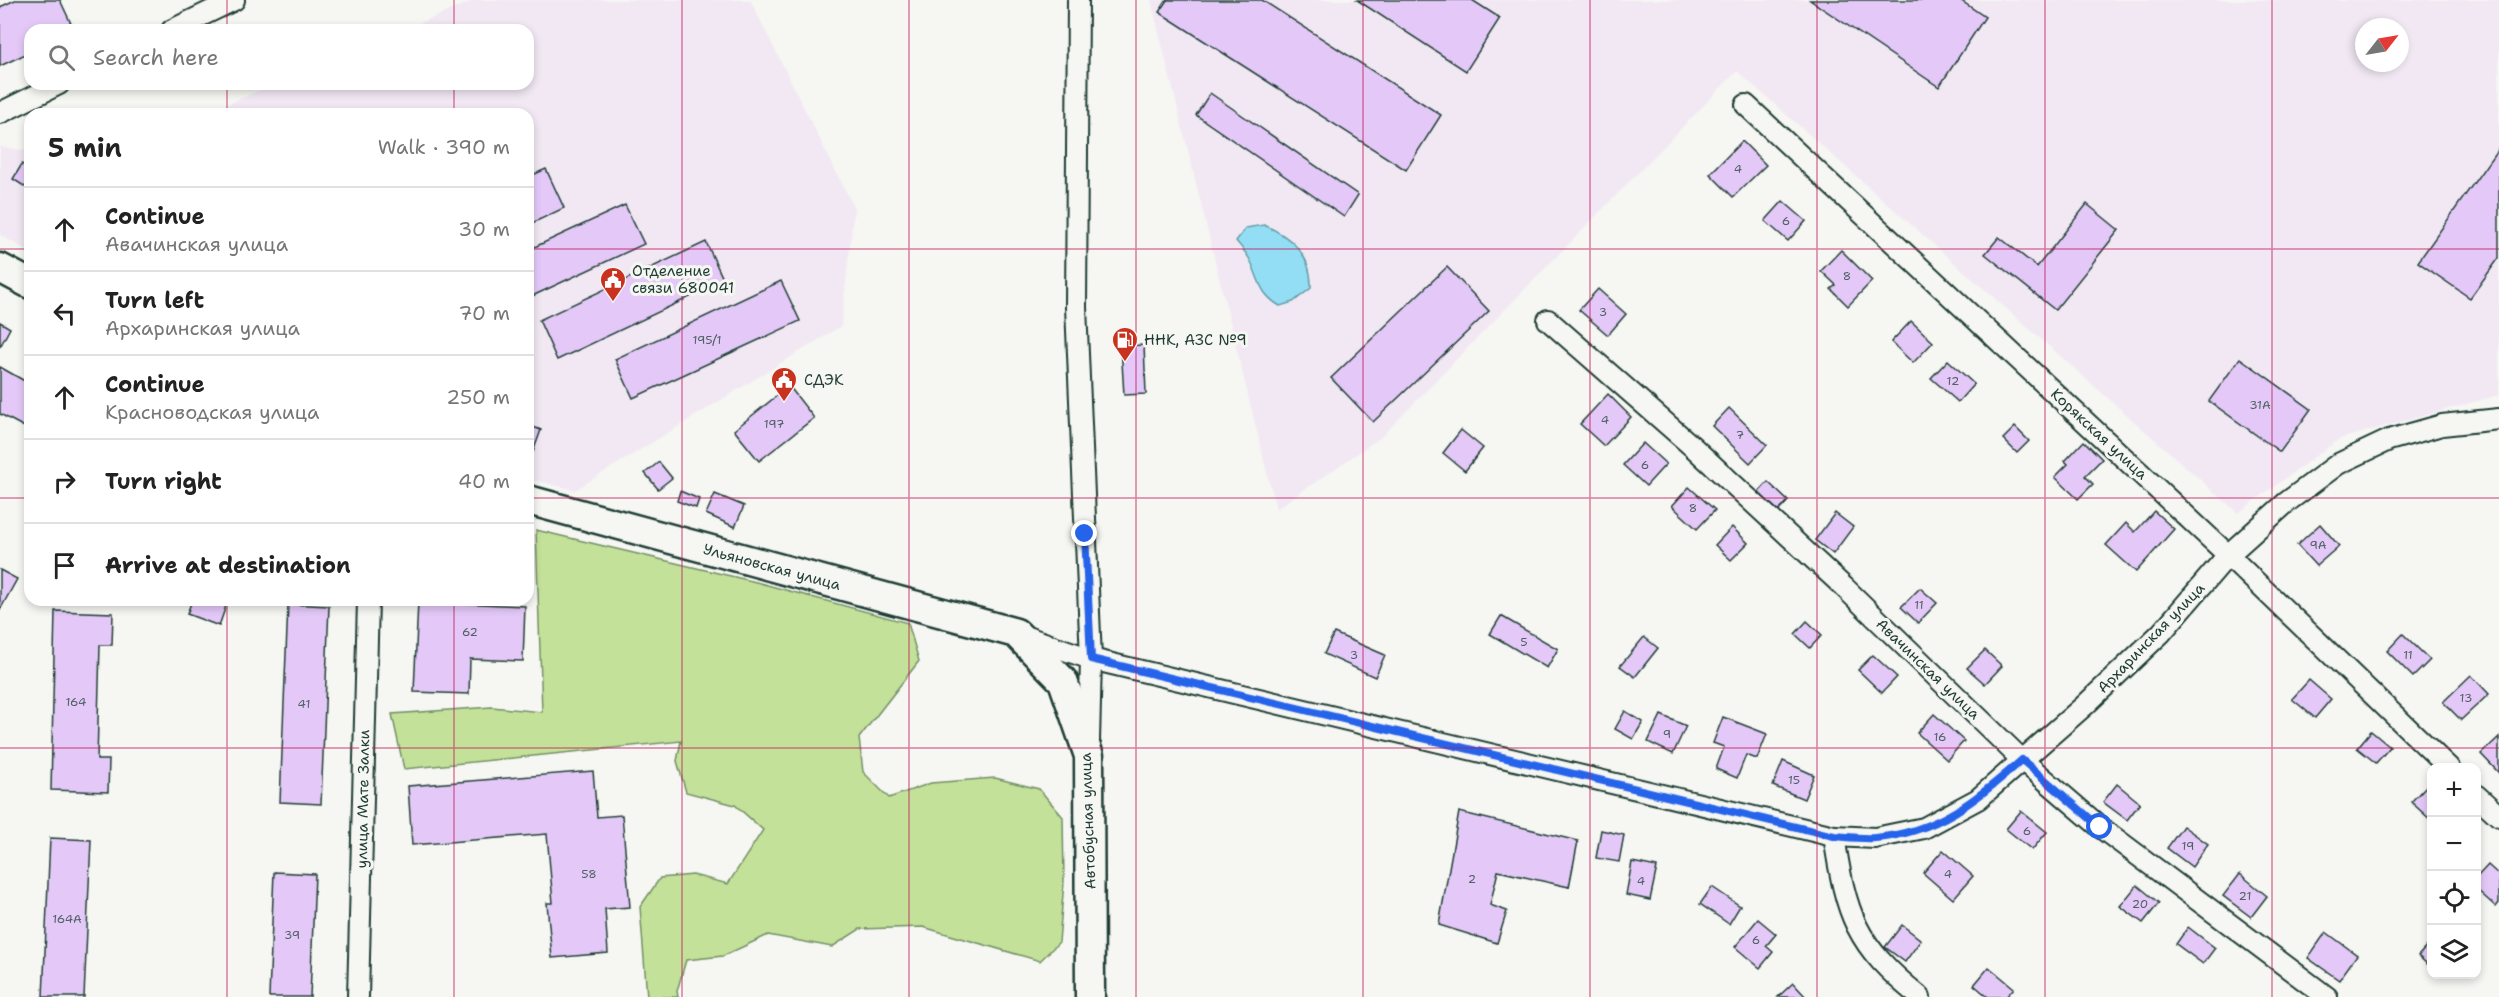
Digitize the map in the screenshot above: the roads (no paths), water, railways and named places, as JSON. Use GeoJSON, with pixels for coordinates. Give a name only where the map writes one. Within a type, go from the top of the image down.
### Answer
{"type":"FeatureCollection","features":[{"type":"Feature","properties":{"kind":"street"},"geometry":{"type":"LineString","coordinates":[[184,24],[234,0]]}},
{"type":"Feature","properties":{"kind":"street"},"geometry":{"type":"LineString","coordinates":[[1078,0],[1076,307],[1091,659],[1089,756]]}},
{"type":"Feature","properties":{"kind":"street"},"geometry":{"type":"LineString","coordinates":[[0,113],[47,90]]}},
{"type":"Feature","properties":{"kind":"street","name":"Корякская улица"},"geometry":{"type":"LineString","coordinates":[[1746,105],[2228,555],[2444,763]]}},
{"type":"Feature","properties":{"kind":"street"},"geometry":{"type":"LineString","coordinates":[[0,268],[24,281]]}},
{"type":"Feature","properties":{"kind":"street","name":"Авачинская улица"},"geometry":{"type":"LineString","coordinates":[[1548,320],[1693,447],[1844,587],[2022,760],[2100,827],[2327,997]]}},
{"type":"Feature","properties":{"kind":"street","name":"Архаринская улица"},"geometry":{"type":"LineString","coordinates":[[1016,633],[1091,659],[1834,836],[1875,838],[1924,828],[1978,800],[2161,633],[2228,555],[2288,502],[2338,464],[2389,440],[2442,425],[2499,419]]}},
{"type":"Feature","properties":{"kind":"street","name":"Ульяновская улица"},"geometry":{"type":"LineString","coordinates":[[534,502],[1016,633]]}},
{"type":"Feature","properties":{"kind":"street","name":"улица Мате Залки"},"geometry":{"type":"LineString","coordinates":[[358,997],[368,606]]}},
{"type":"Feature","properties":{"kind":"street","name":"Автобусная улица"},"geometry":{"type":"LineString","coordinates":[[1016,633],[1063,681],[1089,756],[1090,997]]}},
{"type":"Feature","properties":{"kind":"street"},"geometry":{"type":"LineString","coordinates":[[2481,800],[2499,816]]}},
{"type":"Feature","properties":{"kind":"street"},"geometry":{"type":"LineString","coordinates":[[1834,836],[1842,891],[1863,941],[1879,961],[1920,997]]}},
{"type":"Feature","properties":{"kind":"water"},"geometry":{"type":"Polygon","coordinates":[[[1264,225],[1283,235],[1298,249],[1308,266],[1310,276],[1311,288],[1293,302],[1280,306],[1265,293],[1249,258],[1236,241],[1246,228],[1264,225]]]}},
{"type":"Feature","properties":{"kind":"place","name":"Отделение связи 680041"},"geometry":{"type":"Point","coordinates":[613,303]}},
{"type":"Feature","properties":{"kind":"place","name":"ННК, АЗС №9"},"geometry":{"type":"Point","coordinates":[1125,363]}},
{"type":"Feature","properties":{"kind":"place","name":"СДЭК"},"geometry":{"type":"Point","coordinates":[784,403]}}]}
